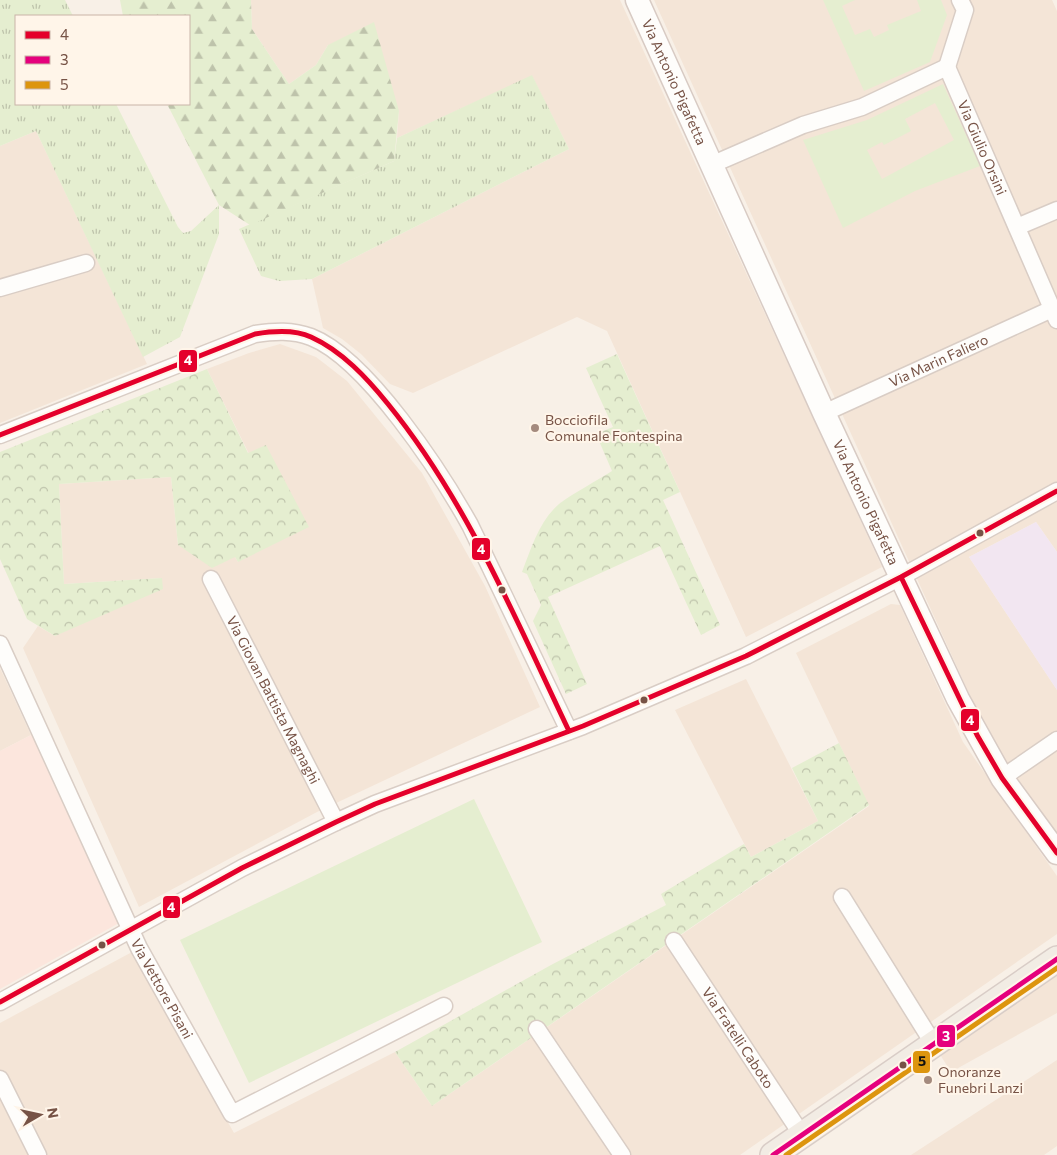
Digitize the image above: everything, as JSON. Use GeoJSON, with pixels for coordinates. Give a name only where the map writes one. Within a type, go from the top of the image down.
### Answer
{"type":"FeatureCollection","features":[{"type":"Feature","properties":{"kind":"main road","name":"Via Antonio Pigafetta"},"geometry":{"type":"LineString","coordinates":[[637,0],[824,413],[958,699],[1002,778],[1057,853]]}},
{"type":"Feature","properties":{"kind":"main road"},"geometry":{"type":"LineString","coordinates":[[773,1155],[1057,959]]}},
{"type":"Feature","properties":{"kind":"street"},"geometry":{"type":"LineString","coordinates":[[711,165],[803,125],[862,107],[946,67],[965,10],[960,0]]}},
{"type":"Feature","properties":{"kind":"street","name":"Via Giulio Orsini"},"geometry":{"type":"LineString","coordinates":[[946,67],[1055,314]]}},
{"type":"Feature","properties":{"kind":"street"},"geometry":{"type":"LineString","coordinates":[[1017,227],[1057,210]]}},
{"type":"Feature","properties":{"kind":"street"},"geometry":{"type":"LineString","coordinates":[[0,288],[86,263]]}},
{"type":"Feature","properties":{"kind":"street","name":"Via Marin Faliero"},"geometry":{"type":"LineString","coordinates":[[824,413],[1055,314]]}},
{"type":"Feature","properties":{"kind":"street"},"geometry":{"type":"LineString","coordinates":[[0,435],[255,334],[287,331],[313,338],[343,358],[365,379],[413,437],[454,496],[569,731]]}},
{"type":"Feature","properties":{"kind":"street"},"geometry":{"type":"LineString","coordinates":[[0,1002],[242,868],[336,822],[376,804],[569,731],[746,656],[901,577],[1057,491]]}},
{"type":"Feature","properties":{"kind":"street","name":"Via Giovan Battista Magnaghi"},"geometry":{"type":"LineString","coordinates":[[211,579],[336,822]]}},
{"type":"Feature","properties":{"kind":"street","name":"Via Vettore Pisani"},"geometry":{"type":"LineString","coordinates":[[0,644],[131,930],[232,1114],[444,1006]]}},
{"type":"Feature","properties":{"kind":"street"},"geometry":{"type":"LineString","coordinates":[[1002,778],[1057,740]]}},
{"type":"Feature","properties":{"kind":"street"},"geometry":{"type":"LineString","coordinates":[[842,897],[933,1043]]}},
{"type":"Feature","properties":{"kind":"street","name":"Via Fratelli Caboto"},"geometry":{"type":"LineString","coordinates":[[674,941],[802,1135]]}},
{"type":"Feature","properties":{"kind":"street"},"geometry":{"type":"LineString","coordinates":[[537,1029],[622,1155]]}},
{"type":"Feature","properties":{"kind":"street"},"geometry":{"type":"LineString","coordinates":[[0,1080],[38,1155]]}},
{"type":"Feature","properties":{"kind":"shaded area"},"geometry":{"type":"Polygon","coordinates":[[[251,0],[620,0],[882,567],[746,637],[607,331],[577,317],[413,393],[390,384],[361,354],[342,339],[323,328],[312,279],[569,149],[532,76],[397,138],[399,111],[328,45],[316,65],[289,84],[252,29],[251,0]]]}},
{"type":"Feature","properties":{"kind":"shaded area"},"geometry":{"type":"Polygon","coordinates":[[[654,0],[1052,0],[1057,11],[1057,552],[1036,522],[969,557],[1057,690],[1057,832],[1005,764],[977,711],[654,0]]]}},
{"type":"Feature","properties":{"kind":"shaded area"},"geometry":{"type":"Polygon","coordinates":[[[36,131],[147,364],[0,423],[0,146],[36,131]]]}},
{"type":"Feature","properties":{"kind":"shaded area"},"geometry":{"type":"Polygon","coordinates":[[[280,344],[316,357],[347,381],[422,473],[485,586],[540,707],[317,812],[139,907],[23,648],[38,626],[55,636],[162,578],[64,584],[59,484],[171,477],[178,545],[235,557],[238,562],[266,446],[249,454],[207,369],[249,353],[280,344]]]}},
{"type":"Feature","properties":{"kind":"shaded area"},"geometry":{"type":"Polygon","coordinates":[[[1036,522],[1057,552],[1057,690],[969,557],[1036,522]]]}},
{"type":"Feature","properties":{"kind":"shaded area"},"geometry":{"type":"Polygon","coordinates":[[[891,604],[900,605],[963,742],[1057,876],[1057,934],[740,1155],[0,1155],[0,1023],[132,952],[234,1133],[395,1052],[432,1106],[869,806],[796,653],[891,604]]]}},
{"type":"Feature","properties":{"kind":"shaded area"},"geometry":{"type":"Polygon","coordinates":[[[0,668],[31,735],[0,751],[0,668]]]}},
{"type":"Feature","properties":{"kind":"shaded area"},"geometry":{"type":"Polygon","coordinates":[[[746,679],[818,821],[751,857],[675,710],[746,679]]]}},
{"type":"Feature","properties":{"kind":"shaded area"},"geometry":{"type":"Polygon","coordinates":[[[35,733],[119,923],[0,989],[0,751],[35,733]]]}},
{"type":"Feature","properties":{"kind":"shaded area"},"geometry":{"type":"Polygon","coordinates":[[[1057,973],[1057,1013],[951,1072],[939,1053],[1057,973]]]}},
{"type":"Feature","properties":{"kind":"shaded area"},"geometry":{"type":"Polygon","coordinates":[[[1057,1060],[1057,1146],[1044,1155],[911,1155],[1057,1060]]]}},
{"type":"Feature","properties":{"kind":"green space"},"geometry":{"type":"Polygon","coordinates":[[[0,0],[65,0],[72,15],[15,15],[15,105],[117,105],[178,227],[183,233],[191,231],[219,205],[219,234],[180,337],[143,357],[36,131],[0,146],[0,0]]]}},
{"type":"Feature","properties":{"kind":"green space"},"geometry":{"type":"Polygon","coordinates":[[[120,0],[251,0],[252,29],[289,84],[316,65],[328,45],[374,22],[399,111],[394,161],[250,225],[219,205],[168,105],[190,105],[190,15],[123,15],[120,0]]]}},
{"type":"Feature","properties":{"kind":"green space"},"geometry":{"type":"Polygon","coordinates":[[[823,0],[855,0],[842,6],[855,35],[870,29],[874,37],[889,30],[887,25],[921,11],[917,0],[941,0],[947,15],[930,62],[864,91],[823,0]]]}},
{"type":"Feature","properties":{"kind":"green space"},"geometry":{"type":"Polygon","coordinates":[[[532,75],[569,149],[312,279],[279,281],[261,276],[239,229],[394,161],[397,138],[532,75]]]}},
{"type":"Feature","properties":{"kind":"green space"},"geometry":{"type":"Polygon","coordinates":[[[943,84],[980,166],[915,191],[843,228],[803,140],[867,120],[943,84]],[[935,103],[905,119],[911,131],[884,145],[882,142],[867,150],[882,179],[954,140],[935,103]]]}},
{"type":"Feature","properties":{"kind":"green space"},"geometry":{"type":"Polygon","coordinates":[[[617,354],[680,492],[663,500],[720,625],[701,635],[660,546],[548,597],[587,684],[566,694],[533,621],[541,605],[527,574],[522,572],[536,536],[552,511],[565,500],[612,471],[596,434],[613,427],[586,368],[617,354]]]}},
{"type":"Feature","properties":{"kind":"green space"},"geometry":{"type":"Polygon","coordinates":[[[207,369],[248,453],[266,445],[309,527],[238,562],[235,557],[212,568],[178,545],[171,477],[59,484],[64,584],[162,578],[163,589],[55,636],[27,619],[0,559],[0,452],[207,369]]]}},
{"type":"Feature","properties":{"kind":"green space"},"geometry":{"type":"Polygon","coordinates":[[[839,743],[869,805],[432,1106],[395,1052],[551,965],[666,905],[661,894],[744,844],[751,857],[818,821],[792,768],[839,743]]]}},
{"type":"Feature","properties":{"kind":"green space"},"geometry":{"type":"Polygon","coordinates":[[[474,799],[542,942],[249,1083],[180,940],[474,799]]]}},
{"type":"Feature","properties":{"kind":"transit line","name":"4"},"geometry":{"type":"LineString","coordinates":[[0,435],[255,334],[291,332],[311,337],[343,357],[363,375],[416,441],[442,480],[466,520],[509,603],[569,731]]}},
{"type":"Feature","properties":{"kind":"transit line","name":"4"},"geometry":{"type":"LineString","coordinates":[[0,1002],[242,868],[336,822],[375,804],[583,726],[746,656],[901,577],[1057,491]]}},
{"type":"Feature","properties":{"kind":"transit line","name":"4"},"geometry":{"type":"LineString","coordinates":[[901,577],[977,735],[1002,778],[1057,853]]}},
{"type":"Feature","properties":{"kind":"transit line","name":"3"},"geometry":{"type":"LineString","coordinates":[[773,1155],[1057,959]]}},
{"type":"Feature","properties":{"kind":"transit line","name":"5"},"geometry":{"type":"LineString","coordinates":[[786,1155],[1057,968]]}},
{"type":"Feature","properties":{"kind":"place","name":"Bocciofila Comunale Fontespina"},"geometry":{"type":"Point","coordinates":[535,428]}},
{"type":"Feature","properties":{"kind":"place","name":"Onoranze Funebri Lanzi"},"geometry":{"type":"Point","coordinates":[928,1080]}}]}
